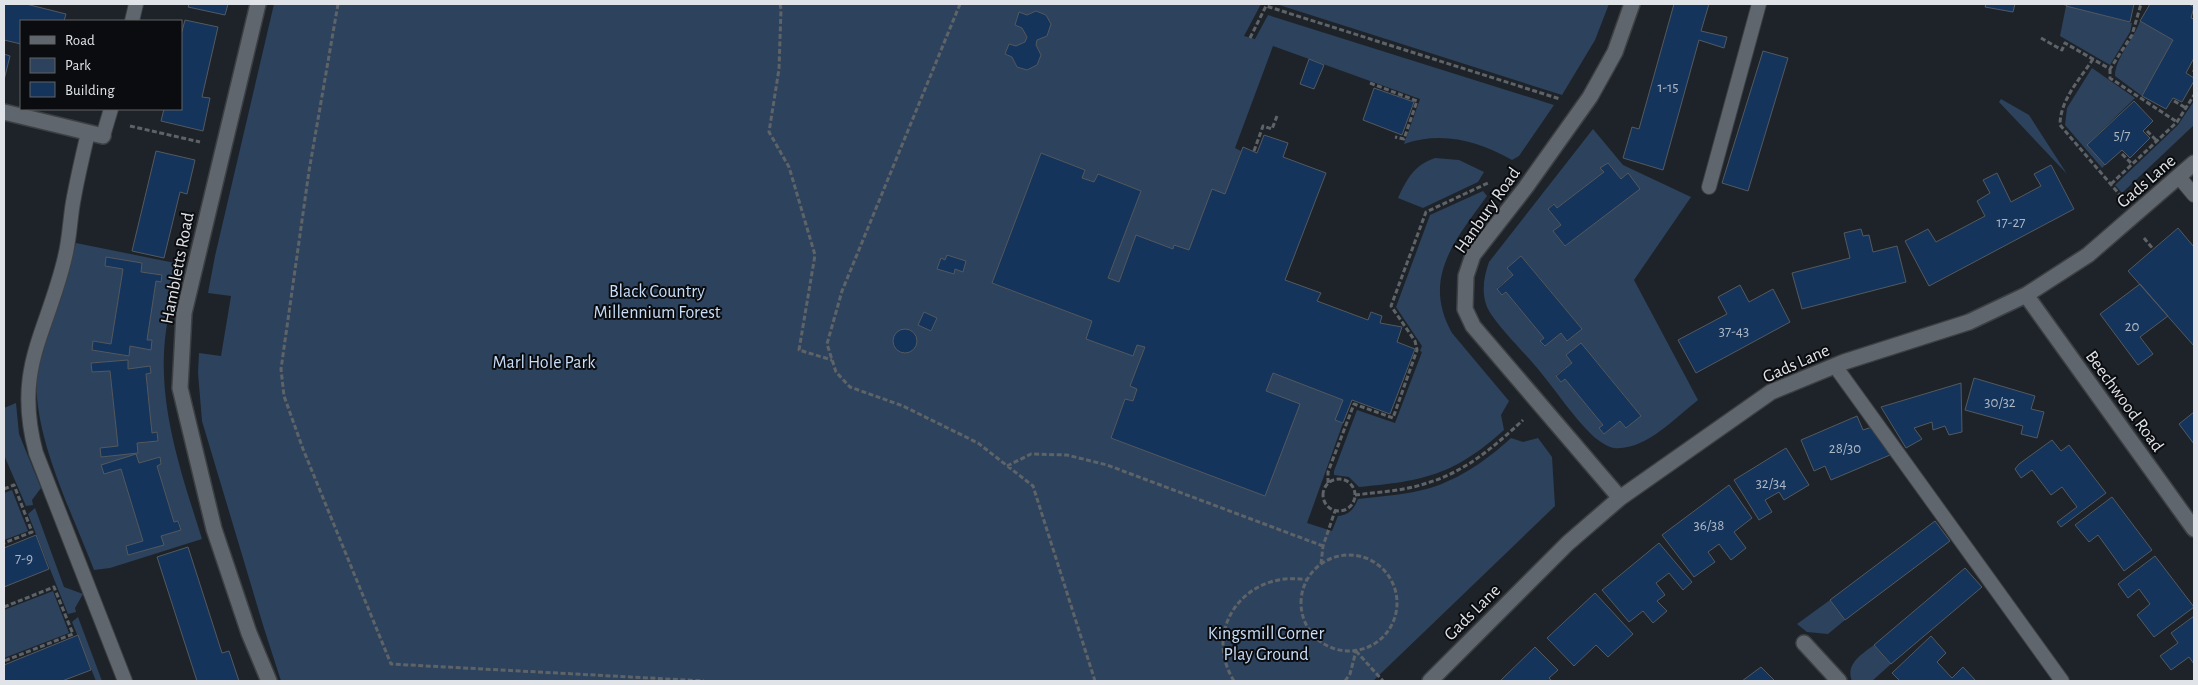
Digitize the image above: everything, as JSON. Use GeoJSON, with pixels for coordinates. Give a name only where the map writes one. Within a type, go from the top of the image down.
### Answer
{"type":"FeatureCollection","features":[{"type":"Feature","properties":{"kind":"street","name":"Hambletts Road"},"geometry":{"type":"LineString","coordinates":[[258,4],[184,313],[180,388],[214,529],[249,634],[270,681]]}},
{"type":"Feature","properties":{"kind":"street","name":"Hanbury Road"},"geometry":{"type":"LineString","coordinates":[[1620,498],[1473,326],[1465,309],[1466,276],[1473,256],[1526,187],[1590,97],[1615,52],[1632,4]]}},
{"type":"Feature","properties":{"kind":"street"},"geometry":{"type":"LineString","coordinates":[[4,112],[96,135]]}},
{"type":"Feature","properties":{"kind":"street","name":"Gads Lane"},"geometry":{"type":"LineString","coordinates":[[1430,681],[1568,543],[1620,498],[1771,392],[1835,366],[1969,322],[2026,295],[2088,255],[2194,163]]}},
{"type":"Feature","properties":{"kind":"street","name":"Beechwood Road"},"geometry":{"type":"LineString","coordinates":[[2026,295],[2194,529]]}},
{"type":"Feature","properties":{"kind":"street"},"geometry":{"type":"LineString","coordinates":[[1804,643],[1840,681]]}},
{"type":"Feature","properties":{"kind":"lane"},"geometry":{"type":"LineString","coordinates":[[132,20],[136,4]]}},
{"type":"Feature","properties":{"kind":"lane"},"geometry":{"type":"LineString","coordinates":[[1709,187],[1759,4]]}},
{"type":"Feature","properties":{"kind":"lane"},"geometry":{"type":"LineString","coordinates":[[109,115],[96,135],[74,197],[65,257],[35,345],[29,373],[27,401],[30,432],[36,453],[125,681]]}},
{"type":"Feature","properties":{"kind":"lane"},"geometry":{"type":"LineString","coordinates":[[2179,178],[2194,195]]}},
{"type":"Feature","properties":{"kind":"lane"},"geometry":{"type":"LineString","coordinates":[[1835,366],[2062,681]]}},
{"type":"Feature","properties":{"kind":"path"},"geometry":{"type":"LineString","coordinates":[[338,4],[309,170],[280,368],[284,396],[302,449],[391,664],[704,681]]}},
{"type":"Feature","properties":{"kind":"path"},"geometry":{"type":"LineString","coordinates":[[780,4],[779,69],[769,132],[788,167],[815,255],[799,350],[832,360]]}},
{"type":"Feature","properties":{"kind":"path"},"geometry":{"type":"LineString","coordinates":[[960,4],[842,291],[827,344],[836,372],[850,387],[903,406],[978,443],[1033,486],[1095,681]]}},
{"type":"Feature","properties":{"kind":"path"},"geometry":{"type":"LineString","coordinates":[[2141,4],[2132,35],[2110,69],[2110,78],[2177,122]]}},
{"type":"Feature","properties":{"kind":"path"},"geometry":{"type":"LineString","coordinates":[[1250,38],[1266,6],[1566,101]]}},
{"type":"Feature","properties":{"kind":"path"},"geometry":{"type":"LineString","coordinates":[[2041,38],[2062,50],[2065,43],[2110,69]]}},
{"type":"Feature","properties":{"kind":"path"},"geometry":{"type":"LineString","coordinates":[[2092,59],[2066,99],[2060,125],[2122,198]]}},
{"type":"Feature","properties":{"kind":"path"},"geometry":{"type":"LineString","coordinates":[[1370,84],[1417,101],[1404,138],[1395,137]]}},
{"type":"Feature","properties":{"kind":"path","name":"Gads Lane"},"geometry":{"type":"LineString","coordinates":[[2111,184],[2177,122],[2194,95]]}},
{"type":"Feature","properties":{"kind":"path"},"geometry":{"type":"LineString","coordinates":[[2174,101],[2186,108]]}},
{"type":"Feature","properties":{"kind":"path"},"geometry":{"type":"LineString","coordinates":[[109,115],[202,143]]}},
{"type":"Feature","properties":{"kind":"path"},"geometry":{"type":"LineString","coordinates":[[1254,151],[1263,126],[1272,129],[1277,116]]}},
{"type":"Feature","properties":{"kind":"path"},"geometry":{"type":"LineString","coordinates":[[2147,131],[2156,141]]}},
{"type":"Feature","properties":{"kind":"path"},"geometry":{"type":"LineString","coordinates":[[2122,154],[2132,164]]}},
{"type":"Feature","properties":{"kind":"path"},"geometry":{"type":"LineString","coordinates":[[1328,483],[1343,479],[1351,485],[1355,495],[1352,505],[1335,511],[1327,507],[1322,498],[1328,483],[1328,472],[1354,404],[1393,418],[1417,354],[1415,341],[1391,306],[1426,212],[1488,183]]}},
{"type":"Feature","properties":{"kind":"path"},"geometry":{"type":"LineString","coordinates":[[2144,238],[2153,249]]}},
{"type":"Feature","properties":{"kind":"path"},"geometry":{"type":"LineString","coordinates":[[1355,495],[1404,489],[1428,483],[1454,472],[1500,441],[1526,416]]}},
{"type":"Feature","properties":{"kind":"path"},"geometry":{"type":"LineString","coordinates":[[1007,466],[1032,454],[1067,455],[1108,466],[1323,546]]}},
{"type":"Feature","properties":{"kind":"path"},"geometry":{"type":"LineString","coordinates":[[4,489],[14,485],[32,532],[4,543]]}},
{"type":"Feature","properties":{"kind":"path"},"geometry":{"type":"LineString","coordinates":[[1321,565],[1323,546],[1335,511]]}},
{"type":"Feature","properties":{"kind":"path"},"geometry":{"type":"LineString","coordinates":[[1353,555],[1366,558],[1378,565],[1388,575],[1394,588],[1397,601],[1396,615],[1390,628],[1382,639],[1371,646],[1356,651],[1335,650],[1324,645],[1307,627],[1302,615],[1300,603],[1306,580],[1321,565],[1339,556],[1353,555]]}},
{"type":"Feature","properties":{"kind":"path"},"geometry":{"type":"LineString","coordinates":[[1234,681],[1224,659],[1223,644],[1225,628],[1230,614],[1239,601],[1250,591],[1264,583],[1278,579],[1294,578],[1306,580]]}},
{"type":"Feature","properties":{"kind":"path"},"geometry":{"type":"LineString","coordinates":[[4,607],[54,587],[72,634],[4,661]]}},
{"type":"Feature","properties":{"kind":"path"},"geometry":{"type":"LineString","coordinates":[[1345,681],[1352,667],[1356,651]]}},
{"type":"Feature","properties":{"kind":"path"},"geometry":{"type":"LineString","coordinates":[[1356,651],[1383,681]]}},
{"type":"Feature","properties":{"kind":"green space","name":"Marl Hole Park"},"geometry":{"type":"Polygon","coordinates":[[[274,4],[1261,4],[1244,36],[1255,39],[1268,15],[1554,105],[1519,156],[1512,160],[1473,143],[1460,140],[1432,138],[1404,144],[1420,99],[1273,46],[1235,148],[1241,151],[1225,194],[1189,250],[1174,245],[1173,249],[1136,235],[1119,282],[1108,278],[1141,191],[1098,174],[1094,182],[1082,178],[1085,170],[1041,153],[992,283],[1092,321],[1086,339],[1133,356],[1137,345],[1145,347],[1130,386],[1137,389],[1133,401],[1125,399],[1111,438],[1265,496],[1299,404],[1266,391],[1273,373],[1343,400],[1336,420],[1343,423],[1307,523],[1332,531],[1338,516],[1351,511],[1358,499],[1412,492],[1441,484],[1473,468],[1511,438],[1523,442],[1538,438],[1552,457],[1555,506],[1373,681],[281,681],[202,421],[198,373],[199,353],[221,356],[231,296],[208,293],[274,4]],[[1036,11],[1027,15],[1019,13],[1015,25],[1022,28],[1027,37],[1025,42],[1016,46],[1009,44],[1005,54],[1012,57],[1017,67],[1027,70],[1037,65],[1041,55],[1036,45],[1037,40],[1047,36],[1051,24],[1046,15],[1036,11]]]}},
{"type":"Feature","properties":{"kind":"green space"},"geometry":{"type":"Polygon","coordinates":[[[1276,4],[1609,4],[1595,40],[1562,95],[1276,4]]]}},
{"type":"Feature","properties":{"kind":"green space"},"geometry":{"type":"Polygon","coordinates":[[[2061,4],[2132,23],[2130,32],[2110,65],[2060,36],[2066,6],[2061,4]]]}},
{"type":"Feature","properties":{"kind":"green space"},"geometry":{"type":"Polygon","coordinates":[[[2140,21],[2173,40],[2142,96],[2115,76],[2121,55],[2134,35],[2140,21]]]}},
{"type":"Feature","properties":{"kind":"green space"},"geometry":{"type":"Polygon","coordinates":[[[2092,68],[2135,98],[2087,145],[2105,165],[2102,168],[2065,125],[2067,108],[2092,68]]]}},
{"type":"Feature","properties":{"kind":"green space"},"geometry":{"type":"Polygon","coordinates":[[[2001,99],[2029,115],[2067,174],[1999,102],[2001,99]]]}},
{"type":"Feature","properties":{"kind":"green space"},"geometry":{"type":"Polygon","coordinates":[[[2194,101],[2194,125],[2122,193],[2115,185],[2178,125],[2194,101]]]}},
{"type":"Feature","properties":{"kind":"green space"},"geometry":{"type":"Polygon","coordinates":[[[1593,129],[1623,165],[1691,197],[1634,280],[1698,400],[1659,432],[1637,444],[1626,448],[1614,448],[1601,442],[1579,421],[1491,314],[1485,301],[1484,290],[1489,262],[1593,129]],[[1608,163],[1601,168],[1604,172],[1557,208],[1553,204],[1548,209],[1561,225],[1553,231],[1565,246],[1639,189],[1628,173],[1621,179],[1608,163]],[[1521,256],[1507,268],[1513,275],[1497,288],[1502,295],[1506,292],[1544,338],[1540,341],[1544,346],[1561,333],[1567,341],[1582,329],[1521,256]],[[1581,343],[1566,355],[1572,363],[1556,375],[1561,382],[1565,379],[1603,425],[1599,428],[1604,434],[1620,421],[1626,428],[1641,416],[1581,343]]]}},
{"type":"Feature","properties":{"kind":"green space"},"geometry":{"type":"Polygon","coordinates":[[[1435,158],[1459,160],[1484,172],[1478,182],[1423,208],[1398,198],[1416,169],[1435,158]]]}},
{"type":"Feature","properties":{"kind":"green space"},"geometry":{"type":"Polygon","coordinates":[[[1483,191],[1487,196],[1464,228],[1446,260],[1441,277],[1440,294],[1443,313],[1452,333],[1509,401],[1501,415],[1504,430],[1469,457],[1437,473],[1402,482],[1359,487],[1349,477],[1334,475],[1334,471],[1357,410],[1395,423],[1422,352],[1420,351],[1422,346],[1396,307],[1430,215],[1483,191]]]}},
{"type":"Feature","properties":{"kind":"green space"},"geometry":{"type":"Polygon","coordinates":[[[76,243],[180,264],[166,331],[164,384],[172,437],[202,539],[110,568],[94,570],[55,472],[40,420],[37,395],[37,371],[41,352],[61,298],[76,243]],[[106,257],[105,266],[123,269],[111,344],[94,341],[92,350],[128,356],[130,346],[151,349],[152,341],[147,340],[156,281],[161,282],[162,276],[141,272],[142,263],[106,257]],[[127,360],[91,363],[92,372],[110,371],[118,446],[101,448],[101,456],[138,453],[137,443],[158,441],[157,433],[152,433],[146,374],[151,373],[150,367],[128,369],[127,360]],[[136,455],[121,469],[143,541],[126,546],[129,555],[163,545],[161,536],[181,530],[179,521],[174,522],[157,466],[161,464],[160,458],[139,463],[136,455]]]}},
{"type":"Feature","properties":{"kind":"green space"},"geometry":{"type":"Polygon","coordinates":[[[16,403],[19,434],[41,488],[32,500],[33,505],[26,506],[4,455],[4,408],[16,403]]]}},
{"type":"Feature","properties":{"kind":"green space"},"geometry":{"type":"Polygon","coordinates":[[[12,490],[28,531],[4,540],[4,493],[12,490]]]}},
{"type":"Feature","properties":{"kind":"green space"},"geometry":{"type":"Polygon","coordinates":[[[35,508],[64,587],[83,594],[75,608],[76,612],[68,614],[28,514],[35,508]]]}},
{"type":"Feature","properties":{"kind":"green space"},"geometry":{"type":"Polygon","coordinates":[[[53,591],[69,633],[4,658],[4,610],[53,591]]]}},
{"type":"Feature","properties":{"kind":"green space"},"geometry":{"type":"Polygon","coordinates":[[[1830,600],[1845,620],[1828,634],[1807,632],[1797,624],[1830,600]]]}},
{"type":"Feature","properties":{"kind":"green space"},"geometry":{"type":"Polygon","coordinates":[[[78,617],[102,681],[96,681],[72,622],[78,617]]]}},
{"type":"Feature","properties":{"kind":"green space"},"geometry":{"type":"Polygon","coordinates":[[[1874,645],[1891,664],[1872,681],[1852,681],[1851,669],[1856,660],[1874,645]]]}},
{"type":"Feature","properties":{"kind":"building"},"geometry":{"type":"Polygon","coordinates":[[[4,4],[26,4],[66,14],[64,20],[20,20],[20,44],[4,40],[4,4]]]}},
{"type":"Feature","properties":{"kind":"building"},"geometry":{"type":"Polygon","coordinates":[[[189,4],[228,4],[225,15],[188,7],[189,4]]]}},
{"type":"Feature","properties":{"kind":"building"},"geometry":{"type":"Polygon","coordinates":[[[1674,4],[1709,4],[1701,31],[1727,37],[1724,48],[1699,40],[1663,170],[1623,158],[1632,127],[1639,129],[1674,4]]]}},
{"type":"Feature","properties":{"kind":"building"},"geometry":{"type":"Polygon","coordinates":[[[1986,4],[2015,4],[2013,12],[1985,7],[1986,4]]]}},
{"type":"Feature","properties":{"kind":"building"},"geometry":{"type":"Polygon","coordinates":[[[2067,4],[2134,4],[2130,22],[2066,6],[2067,4]]]}},
{"type":"Feature","properties":{"kind":"building"},"geometry":{"type":"Polygon","coordinates":[[[2150,4],[2189,4],[2194,7],[2191,18],[2194,19],[2194,58],[2186,73],[2194,78],[2194,81],[2182,102],[2173,98],[2166,109],[2142,96],[2173,40],[2140,21],[2150,4]]]}},
{"type":"Feature","properties":{"kind":"building"},"geometry":{"type":"Polygon","coordinates":[[[1036,11],[1046,15],[1051,24],[1047,36],[1037,40],[1036,45],[1041,55],[1037,65],[1027,70],[1017,67],[1012,57],[1005,54],[1009,44],[1016,46],[1025,42],[1027,37],[1022,28],[1015,25],[1019,12],[1027,15],[1036,11]]]}},
{"type":"Feature","properties":{"kind":"building"},"geometry":{"type":"Polygon","coordinates":[[[185,20],[218,27],[202,97],[210,98],[203,131],[161,121],[164,110],[182,110],[182,31],[185,20]]]}},
{"type":"Feature","properties":{"kind":"building"},"geometry":{"type":"Polygon","coordinates":[[[1763,51],[1788,58],[1748,191],[1722,183],[1763,51]]]}},
{"type":"Feature","properties":{"kind":"building"},"geometry":{"type":"Polygon","coordinates":[[[4,54],[10,56],[4,80],[4,54]]]}},
{"type":"Feature","properties":{"kind":"building"},"geometry":{"type":"Polygon","coordinates":[[[1309,59],[1324,65],[1314,89],[1300,84],[1309,59]]]}},
{"type":"Feature","properties":{"kind":"building"},"geometry":{"type":"Polygon","coordinates":[[[1374,88],[1414,102],[1402,135],[1363,120],[1374,88]]]}},
{"type":"Feature","properties":{"kind":"building"},"geometry":{"type":"Polygon","coordinates":[[[2134,101],[2153,121],[2143,131],[2150,138],[2130,158],[2122,150],[2105,165],[2087,145],[2134,101]]]}},
{"type":"Feature","properties":{"kind":"building"},"geometry":{"type":"Polygon","coordinates":[[[1264,135],[1288,143],[1283,157],[1326,173],[1285,280],[1321,293],[1317,301],[1368,320],[1371,312],[1382,316],[1380,323],[1402,327],[1397,342],[1415,349],[1390,414],[1352,400],[1343,423],[1335,420],[1343,400],[1273,373],[1266,391],[1300,404],[1265,496],[1111,438],[1125,399],[1133,401],[1137,389],[1130,386],[1145,347],[1137,345],[1133,356],[1086,339],[1092,321],[992,283],[1041,153],[1085,170],[1082,178],[1094,182],[1098,174],[1141,191],[1108,278],[1119,282],[1136,235],[1173,249],[1174,245],[1189,250],[1212,189],[1225,194],[1243,147],[1257,153],[1264,135]]]}},
{"type":"Feature","properties":{"kind":"building"},"geometry":{"type":"Polygon","coordinates":[[[156,151],[195,160],[187,194],[180,192],[164,258],[132,251],[156,151]]]}},
{"type":"Feature","properties":{"kind":"building"},"geometry":{"type":"Polygon","coordinates":[[[1608,163],[1621,179],[1628,173],[1640,189],[1565,246],[1553,231],[1561,225],[1548,209],[1554,204],[1557,208],[1604,172],[1600,168],[1608,163]]]}},
{"type":"Feature","properties":{"kind":"building"},"geometry":{"type":"Polygon","coordinates":[[[2051,165],[2074,209],[1929,286],[1905,241],[1928,229],[1936,242],[1985,216],[1977,201],[1990,193],[1983,180],[1997,173],[2011,202],[2041,186],[2034,174],[2051,165]]]}},
{"type":"Feature","properties":{"kind":"building"},"geometry":{"type":"Polygon","coordinates":[[[2178,228],[2194,247],[2194,346],[2128,271],[2178,228]]]}},
{"type":"Feature","properties":{"kind":"building"},"geometry":{"type":"Polygon","coordinates":[[[1861,229],[1863,236],[1869,235],[1873,252],[1897,246],[1906,282],[1802,309],[1792,273],[1850,258],[1844,233],[1861,229]]]}},
{"type":"Feature","properties":{"kind":"building"},"geometry":{"type":"Polygon","coordinates":[[[947,255],[966,261],[963,272],[955,269],[954,274],[937,269],[941,258],[945,260],[947,255]]]}},
{"type":"Feature","properties":{"kind":"building"},"geometry":{"type":"Polygon","coordinates":[[[1521,256],[1582,329],[1567,341],[1561,333],[1545,346],[1540,341],[1544,338],[1506,292],[1502,295],[1497,289],[1513,275],[1507,268],[1521,256]]]}},
{"type":"Feature","properties":{"kind":"building"},"geometry":{"type":"Polygon","coordinates":[[[106,257],[142,263],[141,272],[162,275],[161,282],[156,281],[147,340],[152,340],[151,350],[130,346],[129,356],[92,350],[93,341],[111,344],[123,269],[105,266],[106,257]]]}},
{"type":"Feature","properties":{"kind":"building"},"geometry":{"type":"Polygon","coordinates":[[[2140,284],[2168,316],[2140,337],[2153,354],[2138,365],[2100,314],[2140,284]]]}},
{"type":"Feature","properties":{"kind":"building"},"geometry":{"type":"Polygon","coordinates":[[[1740,285],[1749,302],[1773,289],[1790,322],[1696,373],[1678,340],[1727,314],[1718,297],[1740,285]]]}},
{"type":"Feature","properties":{"kind":"building"},"geometry":{"type":"Polygon","coordinates":[[[924,312],[937,318],[931,331],[918,325],[924,312]]]}},
{"type":"Feature","properties":{"kind":"building"},"geometry":{"type":"Polygon","coordinates":[[[905,329],[913,333],[917,341],[913,349],[905,353],[897,349],[893,341],[897,333],[905,329]]]}},
{"type":"Feature","properties":{"kind":"building"},"geometry":{"type":"Polygon","coordinates":[[[1581,343],[1641,416],[1626,428],[1620,421],[1604,434],[1599,428],[1603,425],[1565,379],[1561,382],[1556,376],[1572,363],[1566,355],[1581,343]]]}},
{"type":"Feature","properties":{"kind":"building"},"geometry":{"type":"Polygon","coordinates":[[[128,360],[128,369],[150,366],[151,373],[146,374],[152,433],[157,432],[158,441],[137,443],[138,453],[101,457],[100,448],[118,446],[110,371],[92,372],[91,363],[128,360]]]}},
{"type":"Feature","properties":{"kind":"building"},"geometry":{"type":"Polygon","coordinates":[[[1974,378],[2035,396],[2031,409],[2044,412],[2037,438],[2021,434],[2023,426],[1965,410],[1974,378]]]}},
{"type":"Feature","properties":{"kind":"building"},"geometry":{"type":"Polygon","coordinates":[[[1961,383],[1962,432],[1949,435],[1945,426],[1933,430],[1932,422],[1914,428],[1922,439],[1906,448],[1881,407],[1961,383]]]}},
{"type":"Feature","properties":{"kind":"building"},"geometry":{"type":"Polygon","coordinates":[[[2194,412],[2194,444],[2179,424],[2194,412]]]}},
{"type":"Feature","properties":{"kind":"building"},"geometry":{"type":"Polygon","coordinates":[[[1857,416],[1863,430],[1872,427],[1890,455],[1831,480],[1825,466],[1814,471],[1801,440],[1857,416]]]}},
{"type":"Feature","properties":{"kind":"building"},"geometry":{"type":"Polygon","coordinates":[[[2052,440],[2061,451],[2069,445],[2106,493],[2061,527],[2057,522],[2077,507],[2062,487],[2051,495],[2032,470],[2021,478],[2015,469],[2052,440]]]}},
{"type":"Feature","properties":{"kind":"building"},"geometry":{"type":"Polygon","coordinates":[[[1786,448],[1809,485],[1784,500],[1779,492],[1765,500],[1772,512],[1759,520],[1734,480],[1786,448]]]}},
{"type":"Feature","properties":{"kind":"building"},"geometry":{"type":"Polygon","coordinates":[[[136,454],[139,463],[160,457],[161,464],[157,466],[174,522],[178,521],[181,530],[161,536],[164,545],[128,555],[126,546],[143,541],[121,469],[104,474],[101,465],[136,454]]]}},
{"type":"Feature","properties":{"kind":"building"},"geometry":{"type":"Polygon","coordinates":[[[1729,485],[1752,518],[1734,532],[1746,548],[1731,560],[1719,544],[1708,552],[1715,562],[1694,577],[1662,535],[1729,485]]]}},
{"type":"Feature","properties":{"kind":"building"},"geometry":{"type":"Polygon","coordinates":[[[2112,497],[2152,550],[2124,571],[2098,535],[2089,542],[2075,525],[2112,497]]]}},
{"type":"Feature","properties":{"kind":"building"},"geometry":{"type":"Polygon","coordinates":[[[1935,521],[1950,541],[1845,620],[1830,600],[1935,521]]]}},
{"type":"Feature","properties":{"kind":"building"},"geometry":{"type":"Polygon","coordinates":[[[36,535],[49,569],[4,587],[4,548],[36,535]]]}},
{"type":"Feature","properties":{"kind":"building"},"geometry":{"type":"Polygon","coordinates":[[[1659,543],[1692,582],[1683,590],[1669,573],[1656,583],[1665,595],[1657,601],[1667,611],[1653,623],[1643,611],[1629,622],[1602,590],[1659,543]]]}},
{"type":"Feature","properties":{"kind":"building"},"geometry":{"type":"Polygon","coordinates":[[[188,547],[222,653],[229,651],[239,681],[197,681],[157,557],[188,547]]]}},
{"type":"Feature","properties":{"kind":"building"},"geometry":{"type":"Polygon","coordinates":[[[2155,556],[2194,607],[2154,637],[2137,615],[2150,604],[2139,589],[2128,598],[2118,584],[2155,556]]]}},
{"type":"Feature","properties":{"kind":"building"},"geometry":{"type":"Polygon","coordinates":[[[1965,568],[1982,587],[1891,664],[1874,645],[1965,568]]]}},
{"type":"Feature","properties":{"kind":"building"},"geometry":{"type":"Polygon","coordinates":[[[1595,593],[1633,634],[1608,657],[1596,645],[1574,666],[1547,638],[1595,593]]]}},
{"type":"Feature","properties":{"kind":"building"},"geometry":{"type":"Polygon","coordinates":[[[2194,616],[2194,664],[2189,657],[2171,670],[2160,656],[2178,643],[2171,633],[2194,616]]]}},
{"type":"Feature","properties":{"kind":"building"},"geometry":{"type":"Polygon","coordinates":[[[78,635],[91,670],[62,681],[4,681],[4,665],[78,635]]]}},
{"type":"Feature","properties":{"kind":"building"},"geometry":{"type":"Polygon","coordinates":[[[1931,636],[1946,653],[1937,662],[1952,678],[1963,667],[1976,681],[1900,681],[1892,673],[1931,636]]]}},
{"type":"Feature","properties":{"kind":"building"},"geometry":{"type":"Polygon","coordinates":[[[1535,647],[1558,670],[1549,678],[1552,681],[1500,681],[1535,647]]]}},
{"type":"Feature","properties":{"kind":"building"},"geometry":{"type":"Polygon","coordinates":[[[1761,667],[1775,681],[1742,681],[1761,667]]]}},
{"type":"Feature","properties":{"kind":"park label","name":"Black Country Millennium Forest"},"geometry":{"type":"Point","coordinates":[657,301]}},
{"type":"Feature","properties":{"kind":"park label","name":"Kingsmill Corner Play Ground"},"geometry":{"type":"Point","coordinates":[1266,643]}}]}
